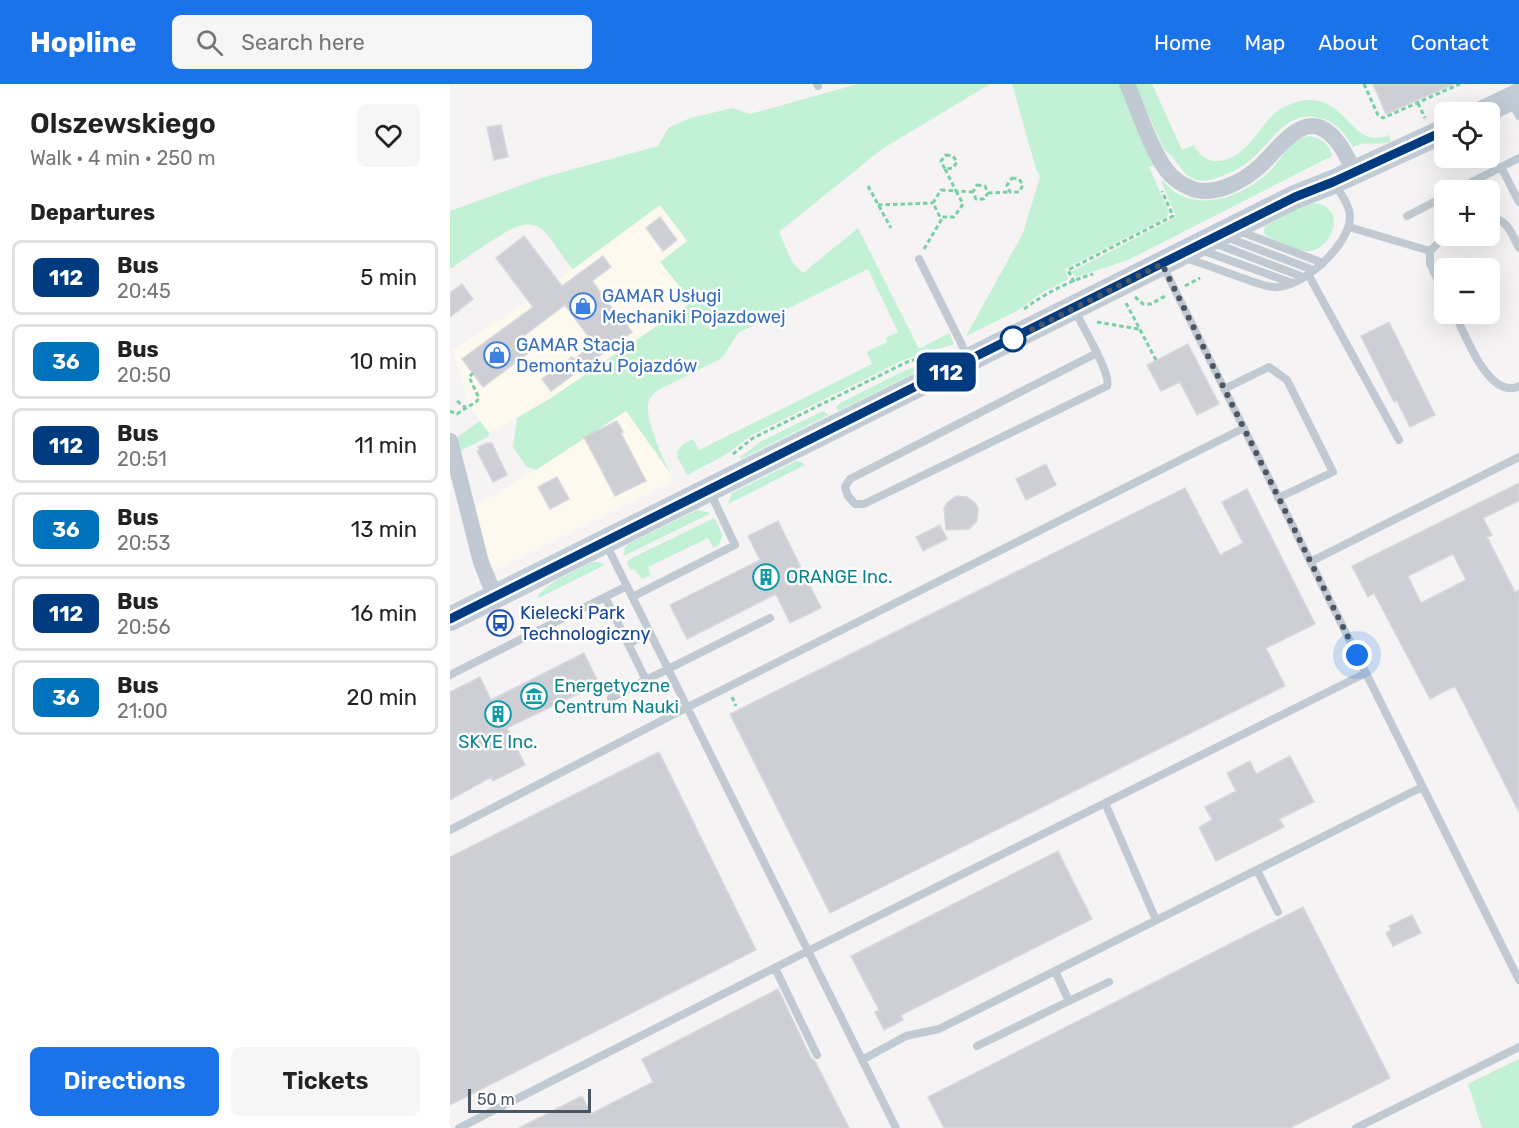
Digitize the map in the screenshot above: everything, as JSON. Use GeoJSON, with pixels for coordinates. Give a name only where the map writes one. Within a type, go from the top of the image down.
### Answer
{"type":"FeatureCollection","features":[{"type":"Feature","properties":{"kind":"street"},"geometry":{"type":"LineString","coordinates":[[1127,84],[1164,166],[1172,176],[1197,191],[1218,190],[1254,171],[1293,133],[1309,126],[1324,130],[1336,140],[1344,177]]}},
{"type":"Feature","properties":{"kind":"street"},"geometry":{"type":"LineString","coordinates":[[1500,108],[1516,104]]}},
{"type":"Feature","properties":{"kind":"street"},"geometry":{"type":"LineString","coordinates":[[450,619],[970,360],[1076,299],[1199,245],[1295,197],[1434,136]]}},
{"type":"Feature","properties":{"kind":"street"},"geometry":{"type":"LineString","coordinates":[[450,441],[481,562],[495,597]]}},
{"type":"Feature","properties":{"kind":"lane"},"geometry":{"type":"LineString","coordinates":[[1519,158],[1500,167],[1519,202]]}},
{"type":"Feature","properties":{"kind":"lane"},"geometry":{"type":"LineString","coordinates":[[1475,180],[1498,168]]}},
{"type":"Feature","properties":{"kind":"lane"},"geometry":{"type":"LineString","coordinates":[[1199,245],[1274,288],[1292,283],[1323,263],[1337,248],[1349,227],[1344,177]]}},
{"type":"Feature","properties":{"kind":"lane"},"geometry":{"type":"LineString","coordinates":[[1407,216],[1434,201]]}},
{"type":"Feature","properties":{"kind":"lane"},"geometry":{"type":"LineString","coordinates":[[1500,221],[1509,227],[1519,248]]}},
{"type":"Feature","properties":{"kind":"lane"},"geometry":{"type":"LineString","coordinates":[[1349,227],[1430,251]]}},
{"type":"Feature","properties":{"kind":"lane"},"geometry":{"type":"LineString","coordinates":[[1199,245],[1323,263]]}},
{"type":"Feature","properties":{"kind":"lane"},"geometry":{"type":"LineString","coordinates":[[1199,245],[1308,274],[1399,440]]}},
{"type":"Feature","properties":{"kind":"lane"},"geometry":{"type":"LineString","coordinates":[[1199,245],[1308,274]]}},
{"type":"Feature","properties":{"kind":"lane"},"geometry":{"type":"LineString","coordinates":[[1199,245],[1292,283]]}},
{"type":"Feature","properties":{"kind":"lane"},"geometry":{"type":"LineString","coordinates":[[1199,245],[1224,389],[1519,980]]}},
{"type":"Feature","properties":{"kind":"lane"},"geometry":{"type":"LineString","coordinates":[[1434,272],[1430,264],[1430,251],[1435,246]]}},
{"type":"Feature","properties":{"kind":"lane"},"geometry":{"type":"LineString","coordinates":[[919,258],[970,360]]}},
{"type":"Feature","properties":{"kind":"lane"},"geometry":{"type":"LineString","coordinates":[[1076,299],[1108,379],[1108,384],[1104,388],[864,504],[855,504],[848,496],[845,486],[850,479],[1097,353]]}},
{"type":"Feature","properties":{"kind":"lane"},"geometry":{"type":"LineString","coordinates":[[1460,324],[1484,372],[1497,386],[1514,389],[1519,386]]}},
{"type":"Feature","properties":{"kind":"lane"},"geometry":{"type":"LineString","coordinates":[[1224,389],[1269,367],[1287,380],[1333,472],[1278,498]]}},
{"type":"Feature","properties":{"kind":"lane"},"geometry":{"type":"LineString","coordinates":[[450,830],[686,708],[1244,428]]}},
{"type":"Feature","properties":{"kind":"lane"},"geometry":{"type":"LineString","coordinates":[[1310,562],[1519,457]]}},
{"type":"Feature","properties":{"kind":"lane"},"geometry":{"type":"LineString","coordinates":[[632,597],[735,544],[709,490]]}},
{"type":"Feature","properties":{"kind":"lane"},"geometry":{"type":"LineString","coordinates":[[605,542],[896,1128]]}},
{"type":"Feature","properties":{"kind":"lane"},"geometry":{"type":"LineString","coordinates":[[450,675],[627,586]]}},
{"type":"Feature","properties":{"kind":"lane"},"geometry":{"type":"LineString","coordinates":[[605,597],[646,680]]}},
{"type":"Feature","properties":{"kind":"lane"},"geometry":{"type":"LineString","coordinates":[[611,698],[770,618]]}},
{"type":"Feature","properties":{"kind":"lane"},"geometry":{"type":"LineString","coordinates":[[628,644],[650,633]]}},
{"type":"Feature","properties":{"kind":"lane"},"geometry":{"type":"LineString","coordinates":[[463,1127],[808,951],[1366,673]]}},
{"type":"Feature","properties":{"kind":"lane"},"geometry":{"type":"LineString","coordinates":[[862,1060],[906,1036],[939,1029],[1422,787]]}},
{"type":"Feature","properties":{"kind":"lane"},"geometry":{"type":"LineString","coordinates":[[1105,803],[1156,920]]}},
{"type":"Feature","properties":{"kind":"lane"},"geometry":{"type":"LineString","coordinates":[[1257,870],[1278,912]]}},
{"type":"Feature","properties":{"kind":"lane"},"geometry":{"type":"LineString","coordinates":[[775,968],[817,1055]]}},
{"type":"Feature","properties":{"kind":"lane"},"geometry":{"type":"LineString","coordinates":[[1054,971],[1069,1001]]}},
{"type":"Feature","properties":{"kind":"lane"},"geometry":{"type":"LineString","coordinates":[[977,1046],[1109,982]]}},
{"type":"Feature","properties":{"kind":"lane"},"geometry":{"type":"LineString","coordinates":[[1356,1128],[1519,1047]]}},
{"type":"Feature","properties":{"kind":"path"},"geometry":{"type":"LineString","coordinates":[[1364,84],[1378,115],[1383,118],[1460,84]]}},
{"type":"Feature","properties":{"kind":"path"},"geometry":{"type":"LineString","coordinates":[[933,203],[940,217],[954,217],[963,204],[956,191],[945,169],[941,161],[946,155],[953,156],[957,162],[953,168],[945,169]]}},
{"type":"Feature","properties":{"kind":"path"},"geometry":{"type":"LineString","coordinates":[[1076,299],[1068,270],[1173,216],[1155,174],[1164,166]]}},
{"type":"Feature","properties":{"kind":"path"},"geometry":{"type":"LineString","coordinates":[[988,193],[1019,192],[1023,185],[1019,179],[1012,178],[1006,185],[1010,192]]}},
{"type":"Feature","properties":{"kind":"path"},"geometry":{"type":"LineString","coordinates":[[973,192],[977,185],[985,186],[988,193]]}},
{"type":"Feature","properties":{"kind":"path"},"geometry":{"type":"LineString","coordinates":[[868,186],[891,228]]}},
{"type":"Feature","properties":{"kind":"path"},"geometry":{"type":"LineString","coordinates":[[933,203],[941,190],[973,192]]}},
{"type":"Feature","properties":{"kind":"path"},"geometry":{"type":"LineString","coordinates":[[973,192],[976,199],[984,199],[988,193]]}},
{"type":"Feature","properties":{"kind":"path"},"geometry":{"type":"LineString","coordinates":[[878,205],[933,203]]}},
{"type":"Feature","properties":{"kind":"path"},"geometry":{"type":"LineString","coordinates":[[919,258],[944,217]]}},
{"type":"Feature","properties":{"kind":"path"},"geometry":{"type":"LineString","coordinates":[[1189,284],[1200,278]]}},
{"type":"Feature","properties":{"kind":"path"},"geometry":{"type":"LineString","coordinates":[[1133,294],[1143,304],[1151,304],[1158,300]]}},
{"type":"Feature","properties":{"kind":"path"},"geometry":{"type":"LineString","coordinates":[[1128,306],[1156,360]]}},
{"type":"Feature","properties":{"kind":"path"},"geometry":{"type":"LineString","coordinates":[[1096,322],[1140,329]]}},
{"type":"Feature","properties":{"kind":"path"},"geometry":{"type":"LineString","coordinates":[[450,411],[457,414],[477,402],[479,398],[469,377],[473,373]]}},
{"type":"Feature","properties":{"kind":"path"},"geometry":{"type":"LineString","coordinates":[[457,400],[466,408]]}},
{"type":"Feature","properties":{"kind":"shaded area"},"geometry":{"type":"Polygon","coordinates":[[[660,205],[688,241],[692,302],[551,398],[489,433],[469,405],[453,350],[535,297],[660,205]]]}},
{"type":"Feature","properties":{"kind":"shaded area"},"geometry":{"type":"Polygon","coordinates":[[[626,411],[671,474],[673,482],[491,573],[475,506],[536,470],[626,411]]]}},
{"type":"Feature","properties":{"kind":"green space"},"geometry":{"type":"Polygon","coordinates":[[[858,84],[990,84],[882,149],[779,232],[792,262],[803,273],[858,228],[919,349],[949,333],[954,344],[906,359],[752,435],[727,454],[687,475],[677,452],[682,445],[693,439],[699,450],[872,364],[867,352],[887,342],[886,338],[898,332],[868,269],[738,333],[722,358],[658,390],[653,395],[648,403],[652,430],[671,474],[626,411],[536,470],[527,467],[513,447],[517,418],[551,398],[692,302],[660,262],[687,241],[660,205],[573,269],[542,229],[526,225],[516,227],[497,238],[450,269],[450,211],[541,178],[658,146],[668,128],[690,118],[733,108],[750,114],[858,84]]]}},
{"type":"Feature","properties":{"kind":"green space"},"geometry":{"type":"Polygon","coordinates":[[[1012,84],[1119,84],[1154,165],[1149,167],[1169,213],[1167,217],[1065,269],[1067,280],[1043,292],[1017,311],[966,336],[1023,233],[1040,177],[1012,84]]]}},
{"type":"Feature","properties":{"kind":"green space"},"geometry":{"type":"Polygon","coordinates":[[[1135,84],[1152,84],[1182,150],[1194,145],[1202,156],[1214,161],[1233,157],[1241,152],[1278,111],[1293,103],[1311,100],[1325,103],[1336,110],[1364,135],[1375,138],[1389,135],[1391,141],[1353,147],[1341,130],[1330,121],[1308,117],[1299,118],[1283,127],[1241,167],[1214,179],[1197,180],[1187,175],[1164,150],[1135,84]]]}},
{"type":"Feature","properties":{"kind":"green space"},"geometry":{"type":"Polygon","coordinates":[[[1310,136],[1325,143],[1332,156],[1128,260],[1076,277],[1071,272],[1176,217],[1162,180],[1174,191],[1187,198],[1216,200],[1230,196],[1257,182],[1269,172],[1292,145],[1310,136]]]}},
{"type":"Feature","properties":{"kind":"green space"},"geometry":{"type":"Polygon","coordinates":[[[1315,203],[1326,207],[1332,213],[1334,221],[1328,238],[1322,245],[1314,250],[1305,251],[1265,235],[1265,226],[1305,205],[1315,203]]]}},
{"type":"Feature","properties":{"kind":"green space"},"geometry":{"type":"Polygon","coordinates":[[[939,359],[838,411],[836,407],[906,370],[939,359]]]}},
{"type":"Feature","properties":{"kind":"green space"},"geometry":{"type":"Polygon","coordinates":[[[823,411],[829,415],[741,459],[740,457],[760,442],[823,411]]]}},
{"type":"Feature","properties":{"kind":"green space"},"geometry":{"type":"Polygon","coordinates":[[[480,421],[489,433],[488,437],[460,451],[456,438],[480,421]]]}},
{"type":"Feature","properties":{"kind":"green space"},"geometry":{"type":"Polygon","coordinates":[[[796,461],[805,465],[728,504],[732,493],[796,461]]]}},
{"type":"Feature","properties":{"kind":"green space"},"geometry":{"type":"Polygon","coordinates":[[[697,510],[711,513],[624,556],[625,547],[628,544],[697,510]]]}},
{"type":"Feature","properties":{"kind":"green space"},"geometry":{"type":"Polygon","coordinates":[[[714,518],[720,529],[721,537],[716,547],[713,547],[708,538],[648,567],[651,575],[642,579],[634,569],[630,570],[627,562],[630,559],[714,518]]]}},
{"type":"Feature","properties":{"kind":"green space"},"geometry":{"type":"Polygon","coordinates":[[[592,562],[605,565],[539,598],[537,596],[553,582],[592,562]]]}},
{"type":"Feature","properties":{"kind":"green space"},"geometry":{"type":"Polygon","coordinates":[[[1519,1059],[1519,1128],[1482,1128],[1468,1084],[1519,1059]]]}},
{"type":"Feature","properties":{"kind":"building"},"geometry":{"type":"Polygon","coordinates":[[[1373,84],[1454,84],[1386,114],[1373,84]]]}},
{"type":"Feature","properties":{"kind":"building"},"geometry":{"type":"Polygon","coordinates":[[[501,125],[508,157],[494,160],[487,127],[501,125]]]}},
{"type":"Feature","properties":{"kind":"building"},"geometry":{"type":"Polygon","coordinates":[[[660,217],[677,240],[663,251],[646,228],[660,217]]]}},
{"type":"Feature","properties":{"kind":"building"},"geometry":{"type":"Polygon","coordinates":[[[524,236],[562,286],[603,256],[611,267],[592,281],[632,332],[551,391],[542,379],[594,344],[565,305],[521,338],[531,351],[483,387],[462,359],[533,307],[496,258],[524,236]]]}},
{"type":"Feature","properties":{"kind":"building"},"geometry":{"type":"Polygon","coordinates":[[[462,284],[473,299],[450,317],[450,293],[462,284]]]}},
{"type":"Feature","properties":{"kind":"building"},"geometry":{"type":"Polygon","coordinates":[[[1389,322],[1435,415],[1410,427],[1397,401],[1394,402],[1361,336],[1389,322]]]}},
{"type":"Feature","properties":{"kind":"building"},"geometry":{"type":"Polygon","coordinates":[[[1188,344],[1219,404],[1197,415],[1180,382],[1161,391],[1147,365],[1188,344]]]}},
{"type":"Feature","properties":{"kind":"building"},"geometry":{"type":"Polygon","coordinates":[[[617,421],[646,481],[615,496],[584,437],[617,421]]]}},
{"type":"Feature","properties":{"kind":"building"},"geometry":{"type":"Polygon","coordinates":[[[492,443],[507,475],[493,482],[477,451],[480,450],[478,447],[492,443]]]}},
{"type":"Feature","properties":{"kind":"building"},"geometry":{"type":"Polygon","coordinates":[[[1046,464],[1056,485],[1026,500],[1016,479],[1046,464]]]}},
{"type":"Feature","properties":{"kind":"building"},"geometry":{"type":"Polygon","coordinates":[[[557,477],[569,499],[550,509],[538,487],[557,477]]]}},
{"type":"Feature","properties":{"kind":"building"},"geometry":{"type":"Polygon","coordinates":[[[1519,483],[1519,501],[1483,518],[1492,535],[1487,537],[1515,592],[1519,590],[1519,812],[1455,686],[1430,699],[1374,593],[1368,597],[1352,566],[1519,483]],[[1453,554],[1408,576],[1421,603],[1466,580],[1453,554]]]}},
{"type":"Feature","properties":{"kind":"building"},"geometry":{"type":"Polygon","coordinates":[[[1185,488],[1220,555],[1243,543],[1222,502],[1247,489],[1315,624],[1266,648],[1285,686],[830,913],[730,714],[1185,488]]]}},
{"type":"Feature","properties":{"kind":"building"},"geometry":{"type":"Polygon","coordinates":[[[956,496],[967,497],[976,504],[978,509],[977,521],[969,529],[946,530],[944,508],[956,496]]]}},
{"type":"Feature","properties":{"kind":"building","name":"ORANGE Inc."},"geometry":{"type":"Polygon","coordinates":[[[778,521],[821,608],[790,623],[776,594],[687,639],[670,605],[760,560],[748,536],[778,521]]]}},
{"type":"Feature","properties":{"kind":"building"},"geometry":{"type":"Polygon","coordinates":[[[940,525],[947,539],[923,551],[916,537],[940,525]]]}},
{"type":"Feature","properties":{"kind":"building","name":"SKYE Inc."},"geometry":{"type":"Polygon","coordinates":[[[584,653],[599,684],[507,728],[525,765],[493,781],[491,777],[450,800],[450,692],[480,677],[491,700],[584,653]]]}},
{"type":"Feature","properties":{"kind":"building"},"geometry":{"type":"Polygon","coordinates":[[[659,752],[756,950],[450,1105],[450,857],[659,752]]]}},
{"type":"Feature","properties":{"kind":"building"},"geometry":{"type":"Polygon","coordinates":[[[1290,756],[1314,802],[1279,819],[1284,827],[1216,861],[1199,827],[1212,820],[1205,807],[1236,791],[1227,773],[1250,761],[1256,774],[1290,756]]]}},
{"type":"Feature","properties":{"kind":"building"},"geometry":{"type":"Polygon","coordinates":[[[1058,851],[1092,919],[901,1015],[903,1020],[884,1030],[875,1012],[879,1010],[851,956],[1058,851]]]}},
{"type":"Feature","properties":{"kind":"building"},"geometry":{"type":"Polygon","coordinates":[[[1303,907],[1390,1078],[1290,1128],[944,1128],[928,1097],[1303,907]]]}},
{"type":"Feature","properties":{"kind":"building"},"geometry":{"type":"Polygon","coordinates":[[[1412,915],[1421,933],[1393,946],[1386,933],[1391,930],[1389,926],[1412,915]]]}},
{"type":"Feature","properties":{"kind":"building"},"geometry":{"type":"Polygon","coordinates":[[[778,989],[811,1058],[815,1061],[849,1128],[519,1128],[582,1096],[591,1114],[653,1082],[642,1059],[778,989]]]}},
{"type":"Feature","properties":{"kind":"bus line","name":"112"},"geometry":{"type":"LineString","coordinates":[[450,619],[1295,197],[1434,136]]}},
{"type":"Feature","properties":{"kind":"place","name":"GAMAR Usługi Mechaniki Pojazdowej"},"geometry":{"type":"Point","coordinates":[583,306]}},
{"type":"Feature","properties":{"kind":"place","name":"GAMAR Stacja Demontażu Pojazdów"},"geometry":{"type":"Point","coordinates":[497,355]}},
{"type":"Feature","properties":{"kind":"place","name":"ORANGE Inc."},"geometry":{"type":"Point","coordinates":[766,577]}},
{"type":"Feature","properties":{"kind":"place","name":"Kielecki Park Technologiczny"},"geometry":{"type":"Point","coordinates":[500,623]}},
{"type":"Feature","properties":{"kind":"place","name":"Energetyczne Centrum Nauki"},"geometry":{"type":"Point","coordinates":[534,696]}},
{"type":"Feature","properties":{"kind":"place","name":"SKYE Inc."},"geometry":{"type":"Point","coordinates":[498,714]}},
{"type":"Feature","properties":{"kind":"route"},"geometry":{"type":"LineString","coordinates":[[1013,339],[1162,264],[1357,655]]}}]}
